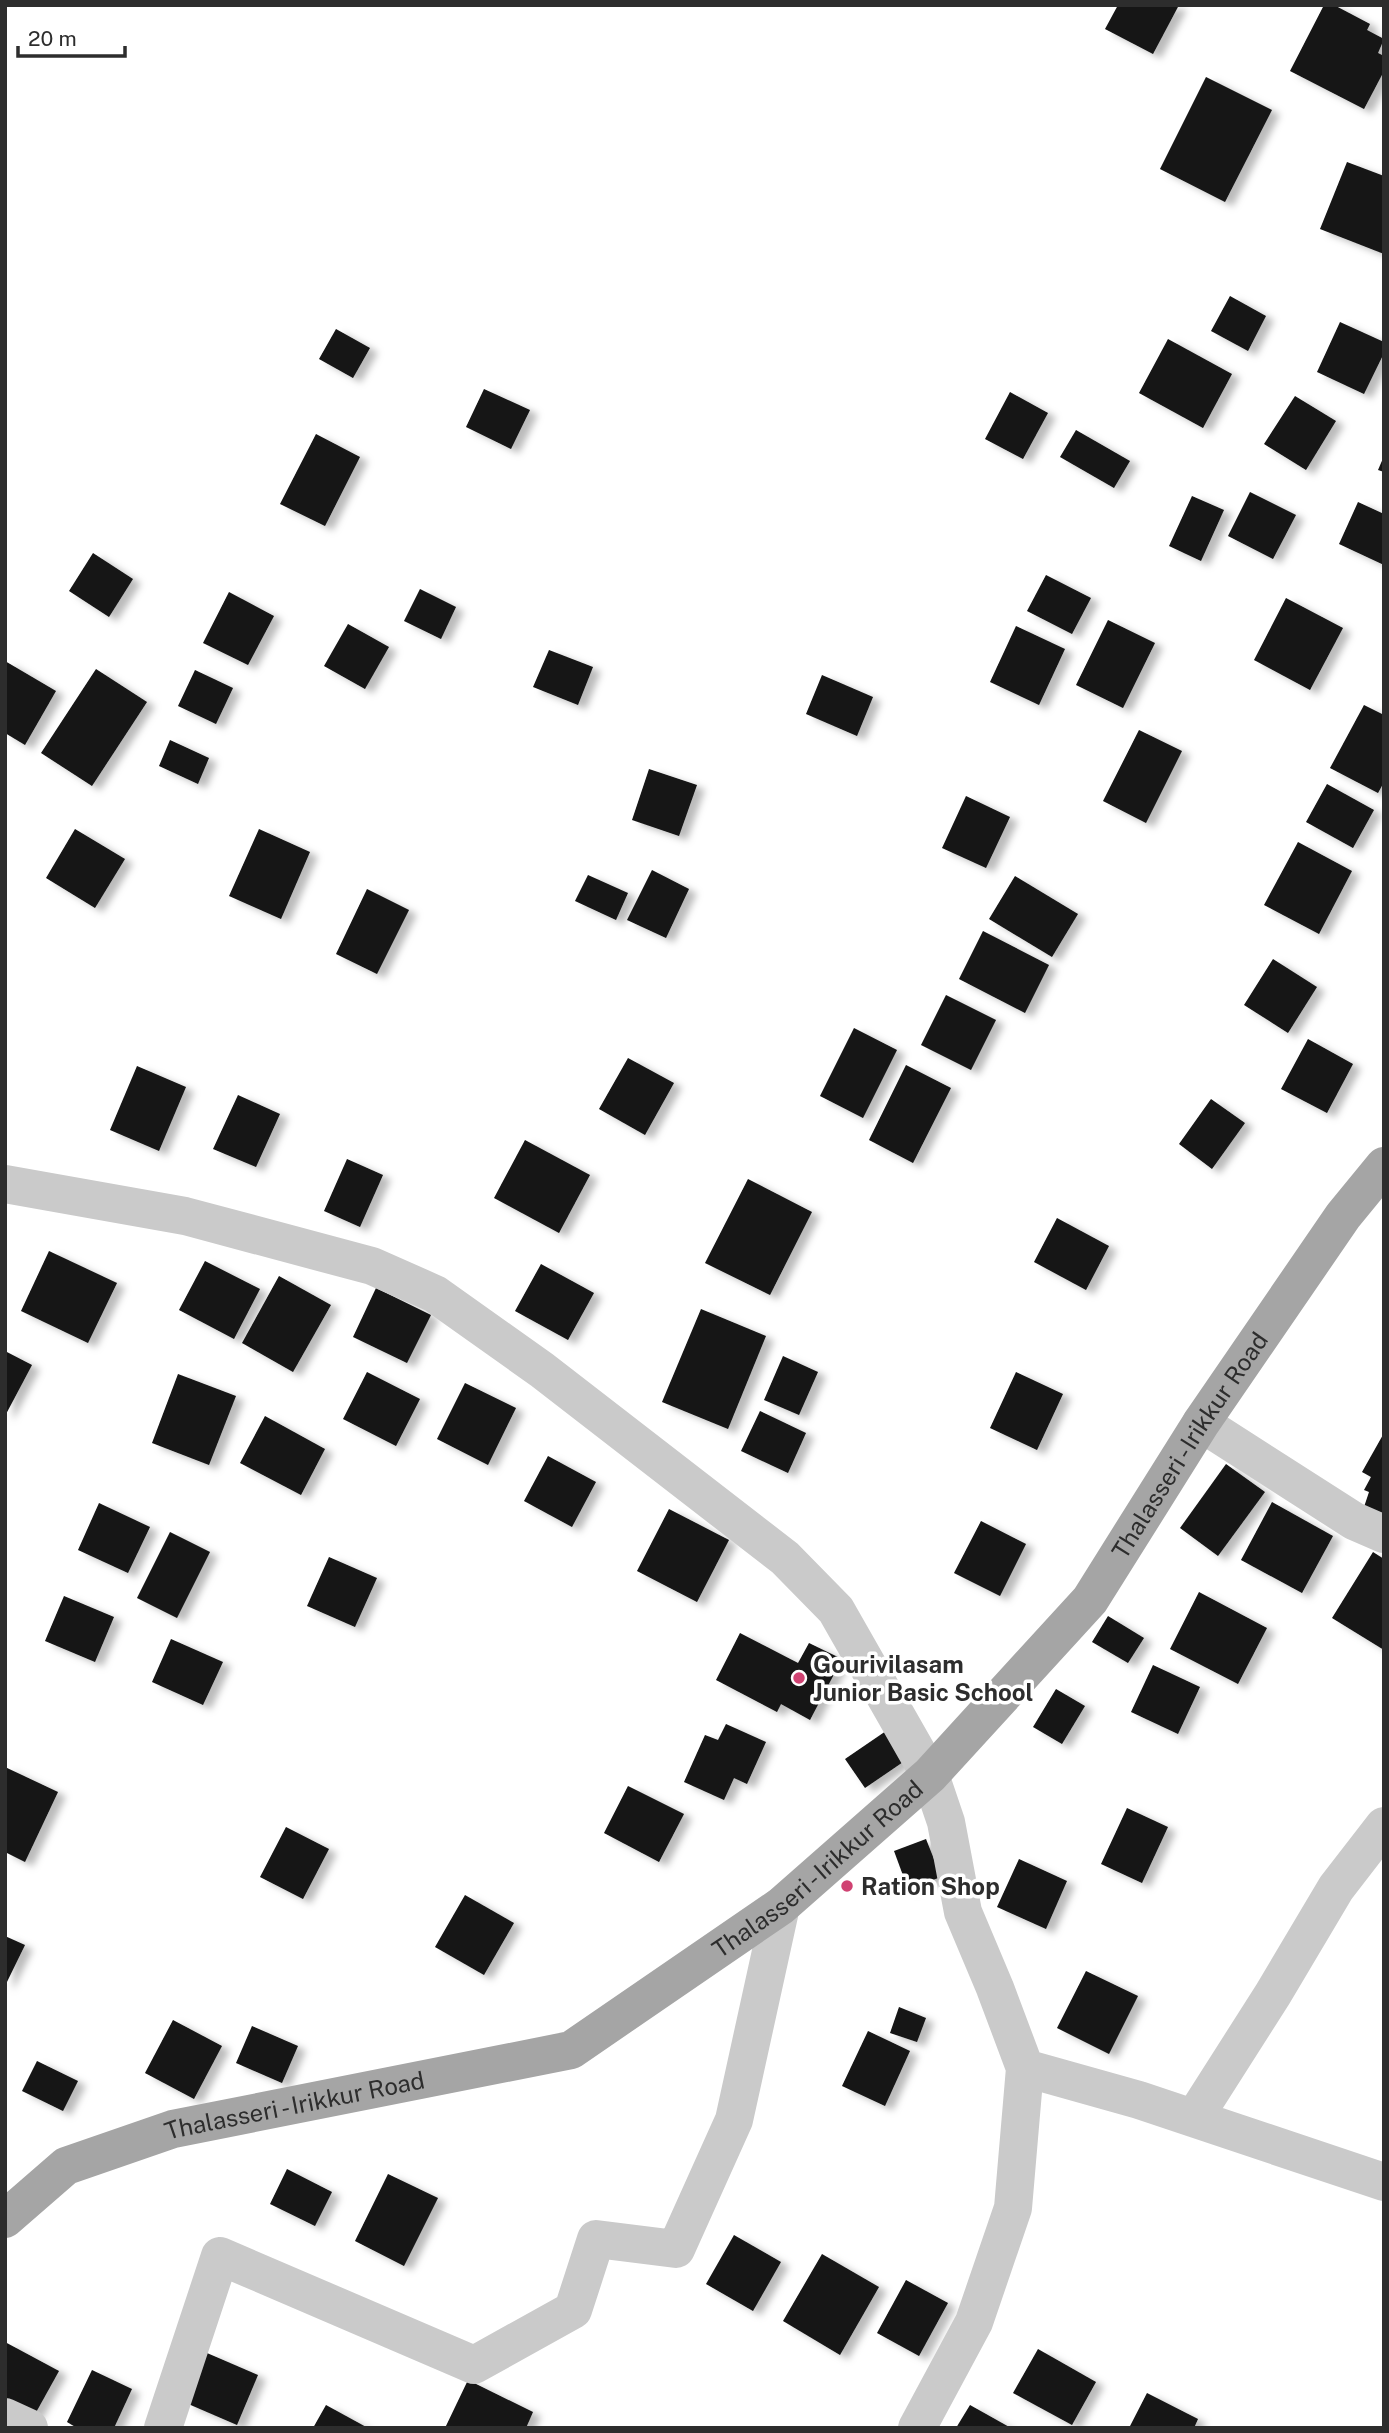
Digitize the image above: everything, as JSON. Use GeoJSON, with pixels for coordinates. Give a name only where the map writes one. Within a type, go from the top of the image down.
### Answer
{"type":"FeatureCollection","features":[{"type":"Feature","properties":{"kind":"main road","name":"Thalasseri - Irikkur Road"},"geometry":{"type":"LineString","coordinates":[[5,2219],[66,2166],[173,2129],[571,2050],[781,1906],[930,1775],[1090,1600],[1201,1423],[1342,1216],[1384,1166]]}},
{"type":"Feature","properties":{"kind":"street"},"geometry":{"type":"LineString","coordinates":[[5,1184],[101,1199],[196,1219],[372,1266],[435,1294],[542,1370],[785,1558],[836,1610],[930,1775],[946,1822],[963,1912],[1025,2068],[1013,2208],[974,2322],[917,2428]]}},
{"type":"Feature","properties":{"kind":"street"},"geometry":{"type":"LineString","coordinates":[[1201,1423],[1354,1521],[1384,1534]]}},
{"type":"Feature","properties":{"kind":"street"},"geometry":{"type":"LineString","coordinates":[[1195,2118],[1336,1888],[1384,1826]]}},
{"type":"Feature","properties":{"kind":"street"},"geometry":{"type":"LineString","coordinates":[[163,2428],[220,2256],[474,2365],[573,2310],[596,2239],[676,2249],[734,2120],[781,1906]]}},
{"type":"Feature","properties":{"kind":"street"},"geometry":{"type":"LineString","coordinates":[[1025,2068],[1139,2100],[1384,2182]]}},
{"type":"Feature","properties":{"kind":"street"},"geometry":{"type":"LineString","coordinates":[[5,2417],[29,2428]]}},
{"type":"Feature","properties":{"kind":"building"},"geometry":{"type":"Polygon","coordinates":[[[1118,5],[1179,5],[1153,54],[1105,29],[1118,5]]]}},
{"type":"Feature","properties":{"kind":"building"},"geometry":{"type":"Polygon","coordinates":[[[1324,5],[1334,5],[1370,24],[1367,30],[1384,39],[1378,53],[1384,56],[1384,71],[1364,109],[1290,71],[1324,5]]]}},
{"type":"Feature","properties":{"kind":"building"},"geometry":{"type":"Polygon","coordinates":[[[1206,77],[1272,110],[1225,202],[1160,169],[1206,77]]]}},
{"type":"Feature","properties":{"kind":"building"},"geometry":{"type":"Polygon","coordinates":[[[1347,162],[1384,176],[1384,254],[1320,229],[1347,162]]]}},
{"type":"Feature","properties":{"kind":"building"},"geometry":{"type":"Polygon","coordinates":[[[1230,296],[1266,316],[1248,351],[1211,331],[1230,296]]]}},
{"type":"Feature","properties":{"kind":"building"},"geometry":{"type":"Polygon","coordinates":[[[1340,322],[1384,342],[1384,353],[1364,394],[1317,372],[1340,322]]]}},
{"type":"Feature","properties":{"kind":"building"},"geometry":{"type":"Polygon","coordinates":[[[336,329],[370,348],[353,378],[319,359],[336,329]]]}},
{"type":"Feature","properties":{"kind":"building"},"geometry":{"type":"Polygon","coordinates":[[[1168,339],[1232,374],[1203,428],[1139,393],[1168,339]]]}},
{"type":"Feature","properties":{"kind":"building"},"geometry":{"type":"Polygon","coordinates":[[[484,389],[530,410],[511,449],[466,427],[484,389]]]}},
{"type":"Feature","properties":{"kind":"building"},"geometry":{"type":"Polygon","coordinates":[[[1010,392],[1048,413],[1023,459],[985,439],[1010,392]]]}},
{"type":"Feature","properties":{"kind":"building"},"geometry":{"type":"Polygon","coordinates":[[[1295,396],[1336,421],[1306,470],[1264,444],[1295,396]]]}},
{"type":"Feature","properties":{"kind":"building"},"geometry":{"type":"Polygon","coordinates":[[[1076,430],[1130,461],[1114,488],[1060,457],[1076,430]]]}},
{"type":"Feature","properties":{"kind":"building"},"geometry":{"type":"Polygon","coordinates":[[[316,434],[360,457],[325,526],[280,504],[316,434]]]}},
{"type":"Feature","properties":{"kind":"building"},"geometry":{"type":"Polygon","coordinates":[[[1384,456],[1384,472],[1378,470],[1384,456]]]}},
{"type":"Feature","properties":{"kind":"building"},"geometry":{"type":"Polygon","coordinates":[[[1250,492],[1296,515],[1273,559],[1228,536],[1250,492]]]}},
{"type":"Feature","properties":{"kind":"building"},"geometry":{"type":"Polygon","coordinates":[[[1192,496],[1224,510],[1201,561],[1169,546],[1192,496]]]}},
{"type":"Feature","properties":{"kind":"building"},"geometry":{"type":"Polygon","coordinates":[[[1358,502],[1384,514],[1384,565],[1339,544],[1358,502]]]}},
{"type":"Feature","properties":{"kind":"building"},"geometry":{"type":"Polygon","coordinates":[[[93,553],[133,579],[109,617],[69,591],[93,553]]]}},
{"type":"Feature","properties":{"kind":"building"},"geometry":{"type":"Polygon","coordinates":[[[1046,575],[1091,598],[1072,634],[1027,611],[1046,575]]]}},
{"type":"Feature","properties":{"kind":"building"},"geometry":{"type":"Polygon","coordinates":[[[420,589],[456,607],[441,639],[404,621],[420,589]]]}},
{"type":"Feature","properties":{"kind":"building"},"geometry":{"type":"Polygon","coordinates":[[[229,592],[274,616],[248,665],[203,643],[229,592]]]}},
{"type":"Feature","properties":{"kind":"building"},"geometry":{"type":"Polygon","coordinates":[[[1286,598],[1343,628],[1310,690],[1254,660],[1286,598]]]}},
{"type":"Feature","properties":{"kind":"building"},"geometry":{"type":"Polygon","coordinates":[[[1108,620],[1155,643],[1123,708],[1076,685],[1108,620]]]}},
{"type":"Feature","properties":{"kind":"building"},"geometry":{"type":"Polygon","coordinates":[[[348,624],[389,647],[365,689],[324,666],[348,624]]]}},
{"type":"Feature","properties":{"kind":"building"},"geometry":{"type":"Polygon","coordinates":[[[1016,626],[1065,649],[1039,705],[990,682],[1016,626]]]}},
{"type":"Feature","properties":{"kind":"building"},"geometry":{"type":"Polygon","coordinates":[[[549,650],[593,667],[578,705],[533,687],[549,650]]]}},
{"type":"Feature","properties":{"kind":"building"},"geometry":{"type":"Polygon","coordinates":[[[5,661],[56,691],[25,745],[5,733],[5,661]]]}},
{"type":"Feature","properties":{"kind":"building"},"geometry":{"type":"Polygon","coordinates":[[[96,669],[147,702],[92,786],[41,753],[96,669]]]}},
{"type":"Feature","properties":{"kind":"building"},"geometry":{"type":"Polygon","coordinates":[[[195,670],[233,688],[216,724],[178,706],[195,670]]]}},
{"type":"Feature","properties":{"kind":"building"},"geometry":{"type":"Polygon","coordinates":[[[822,675],[873,697],[857,736],[806,714],[822,675]]]}},
{"type":"Feature","properties":{"kind":"building"},"geometry":{"type":"Polygon","coordinates":[[[1364,705],[1384,715],[1384,782],[1378,793],[1330,768],[1364,705]]]}},
{"type":"Feature","properties":{"kind":"building"},"geometry":{"type":"Polygon","coordinates":[[[1139,730],[1182,751],[1146,823],[1103,801],[1139,730]]]}},
{"type":"Feature","properties":{"kind":"building"},"geometry":{"type":"Polygon","coordinates":[[[170,740],[209,758],[198,784],[159,766],[170,740]]]}},
{"type":"Feature","properties":{"kind":"building"},"geometry":{"type":"Polygon","coordinates":[[[649,769],[697,785],[679,836],[632,820],[649,769]]]}},
{"type":"Feature","properties":{"kind":"building"},"geometry":{"type":"Polygon","coordinates":[[[1327,784],[1374,810],[1353,848],[1306,822],[1327,784]]]}},
{"type":"Feature","properties":{"kind":"building"},"geometry":{"type":"Polygon","coordinates":[[[966,796],[1010,817],[986,868],[942,848],[966,796]]]}},
{"type":"Feature","properties":{"kind":"building"},"geometry":{"type":"Polygon","coordinates":[[[75,829],[125,859],[95,908],[46,878],[75,829]]]}},
{"type":"Feature","properties":{"kind":"building"},"geometry":{"type":"Polygon","coordinates":[[[259,829],[310,852],[281,919],[229,896],[259,829]]]}},
{"type":"Feature","properties":{"kind":"building"},"geometry":{"type":"Polygon","coordinates":[[[1298,842],[1352,871],[1319,934],[1264,905],[1298,842]]]}},
{"type":"Feature","properties":{"kind":"building"},"geometry":{"type":"Polygon","coordinates":[[[652,870],[689,889],[666,938],[627,920],[652,870]]]}},
{"type":"Feature","properties":{"kind":"building"},"geometry":{"type":"Polygon","coordinates":[[[588,875],[628,893],[616,920],[575,901],[588,875]]]}},
{"type":"Feature","properties":{"kind":"building"},"geometry":{"type":"Polygon","coordinates":[[[1015,876],[1078,914],[1052,957],[989,919],[1015,876]]]}},
{"type":"Feature","properties":{"kind":"building"},"geometry":{"type":"Polygon","coordinates":[[[367,889],[409,910],[377,974],[336,954],[367,889]]]}},
{"type":"Feature","properties":{"kind":"building"},"geometry":{"type":"Polygon","coordinates":[[[983,931],[1049,965],[1025,1013],[959,979],[983,931]]]}},
{"type":"Feature","properties":{"kind":"building"},"geometry":{"type":"Polygon","coordinates":[[[1273,959],[1317,987],[1288,1033],[1244,1005],[1273,959]]]}},
{"type":"Feature","properties":{"kind":"building"},"geometry":{"type":"Polygon","coordinates":[[[946,995],[996,1020],[971,1070],[921,1045],[946,995]]]}},
{"type":"Feature","properties":{"kind":"building"},"geometry":{"type":"Polygon","coordinates":[[[854,1028],[897,1050],[863,1118],[820,1096],[854,1028]]]}},
{"type":"Feature","properties":{"kind":"building"},"geometry":{"type":"Polygon","coordinates":[[[1308,1039],[1353,1064],[1327,1113],[1281,1089],[1308,1039]]]}},
{"type":"Feature","properties":{"kind":"building"},"geometry":{"type":"Polygon","coordinates":[[[628,1058],[674,1083],[645,1135],[599,1109],[628,1058]]]}},
{"type":"Feature","properties":{"kind":"building"},"geometry":{"type":"Polygon","coordinates":[[[906,1065],[951,1088],[913,1163],[869,1140],[906,1065]]]}},
{"type":"Feature","properties":{"kind":"building"},"geometry":{"type":"Polygon","coordinates":[[[137,1066],[186,1087],[159,1151],[110,1130],[137,1066]]]}},
{"type":"Feature","properties":{"kind":"building"},"geometry":{"type":"Polygon","coordinates":[[[238,1095],[280,1114],[256,1167],[213,1149],[238,1095]]]}},
{"type":"Feature","properties":{"kind":"building"},"geometry":{"type":"Polygon","coordinates":[[[1211,1099],[1245,1123],[1212,1169],[1179,1144],[1211,1099]]]}},
{"type":"Feature","properties":{"kind":"building"},"geometry":{"type":"Polygon","coordinates":[[[525,1140],[590,1175],[559,1233],[494,1198],[525,1140]]]}},
{"type":"Feature","properties":{"kind":"building"},"geometry":{"type":"Polygon","coordinates":[[[347,1159],[383,1175],[360,1227],[324,1211],[347,1159]]]}},
{"type":"Feature","properties":{"kind":"building"},"geometry":{"type":"Polygon","coordinates":[[[748,1179],[812,1212],[770,1295],[705,1263],[748,1179]]]}},
{"type":"Feature","properties":{"kind":"building"},"geometry":{"type":"Polygon","coordinates":[[[1057,1218],[1109,1246],[1086,1290],[1034,1262],[1057,1218]]]}},
{"type":"Feature","properties":{"kind":"building"},"geometry":{"type":"Polygon","coordinates":[[[49,1251],[117,1283],[88,1343],[21,1311],[49,1251]]]}},
{"type":"Feature","properties":{"kind":"building"},"geometry":{"type":"Polygon","coordinates":[[[205,1261],[260,1289],[234,1339],[179,1310],[205,1261]]]}},
{"type":"Feature","properties":{"kind":"building"},"geometry":{"type":"Polygon","coordinates":[[[541,1264],[594,1293],[568,1340],[515,1311],[541,1264]]]}},
{"type":"Feature","properties":{"kind":"building"},"geometry":{"type":"Polygon","coordinates":[[[279,1276],[331,1305],[293,1372],[242,1343],[279,1276]]]}},
{"type":"Feature","properties":{"kind":"building"},"geometry":{"type":"Polygon","coordinates":[[[376,1288],[431,1315],[407,1363],[353,1337],[376,1288]]]}},
{"type":"Feature","properties":{"kind":"building"},"geometry":{"type":"Polygon","coordinates":[[[701,1309],[766,1336],[728,1429],[662,1402],[701,1309]]]}},
{"type":"Feature","properties":{"kind":"building"},"geometry":{"type":"Polygon","coordinates":[[[5,1351],[32,1365],[5,1416],[5,1351]]]}},
{"type":"Feature","properties":{"kind":"building"},"geometry":{"type":"Polygon","coordinates":[[[783,1356],[818,1372],[799,1415],[764,1400],[783,1356]]]}},
{"type":"Feature","properties":{"kind":"building"},"geometry":{"type":"Polygon","coordinates":[[[367,1372],[420,1399],[396,1446],[343,1419],[367,1372]]]}},
{"type":"Feature","properties":{"kind":"building"},"geometry":{"type":"Polygon","coordinates":[[[1016,1372],[1063,1394],[1037,1450],[990,1428],[1016,1372]]]}},
{"type":"Feature","properties":{"kind":"building"},"geometry":{"type":"Polygon","coordinates":[[[178,1374],[236,1396],[209,1465],[152,1443],[178,1374]]]}},
{"type":"Feature","properties":{"kind":"building"},"geometry":{"type":"Polygon","coordinates":[[[465,1383],[516,1408],[488,1465],[437,1439],[465,1383]]]}},
{"type":"Feature","properties":{"kind":"building"},"geometry":{"type":"Polygon","coordinates":[[[760,1411],[806,1433],[788,1473],[741,1451],[760,1411]]]}},
{"type":"Feature","properties":{"kind":"building"},"geometry":{"type":"Polygon","coordinates":[[[265,1416],[325,1449],[301,1495],[240,1463],[265,1416]]]}},
{"type":"Feature","properties":{"kind":"building"},"geometry":{"type":"Polygon","coordinates":[[[1384,1433],[1384,1522],[1362,1513],[1369,1492],[1364,1490],[1371,1477],[1362,1472],[1384,1433]]]}},
{"type":"Feature","properties":{"kind":"building"},"geometry":{"type":"Polygon","coordinates":[[[548,1456],[596,1482],[572,1527],[524,1501],[548,1456]]]}},
{"type":"Feature","properties":{"kind":"building"},"geometry":{"type":"Polygon","coordinates":[[[1226,1464],[1265,1492],[1218,1556],[1180,1528],[1226,1464]]]}},
{"type":"Feature","properties":{"kind":"building"},"geometry":{"type":"Polygon","coordinates":[[[1272,1502],[1333,1536],[1302,1593],[1241,1560],[1272,1502]]]}},
{"type":"Feature","properties":{"kind":"building"},"geometry":{"type":"Polygon","coordinates":[[[99,1503],[150,1527],[128,1573],[78,1550],[99,1503]]]}},
{"type":"Feature","properties":{"kind":"building"},"geometry":{"type":"Polygon","coordinates":[[[669,1509],[729,1540],[697,1602],[637,1571],[669,1509]]]}},
{"type":"Feature","properties":{"kind":"building"},"geometry":{"type":"Polygon","coordinates":[[[981,1521],[1026,1544],[1000,1596],[954,1573],[981,1521]]]}},
{"type":"Feature","properties":{"kind":"building"},"geometry":{"type":"Polygon","coordinates":[[[170,1532],[210,1552],[177,1618],[137,1598],[170,1532]]]}},
{"type":"Feature","properties":{"kind":"building"},"geometry":{"type":"Polygon","coordinates":[[[1373,1552],[1384,1559],[1384,1650],[1332,1618],[1373,1552]]]}},
{"type":"Feature","properties":{"kind":"building"},"geometry":{"type":"Polygon","coordinates":[[[329,1557],[377,1578],[355,1627],[307,1606],[329,1557]]]}},
{"type":"Feature","properties":{"kind":"building"},"geometry":{"type":"Polygon","coordinates":[[[1199,1592],[1267,1628],[1238,1684],[1170,1649],[1199,1592]]]}},
{"type":"Feature","properties":{"kind":"building"},"geometry":{"type":"Polygon","coordinates":[[[64,1596],[114,1617],[95,1662],[45,1641],[64,1596]]]}},
{"type":"Feature","properties":{"kind":"building"},"geometry":{"type":"Polygon","coordinates":[[[1108,1616],[1144,1638],[1128,1663],[1092,1642],[1108,1616]]]}},
{"type":"Feature","properties":{"kind":"building"},"geometry":{"type":"Polygon","coordinates":[[[740,1633],[798,1663],[809,1643],[842,1659],[810,1720],[781,1704],[777,1712],[716,1680],[740,1633]]]}},
{"type":"Feature","properties":{"kind":"building"},"geometry":{"type":"Polygon","coordinates":[[[171,1639],[223,1662],[203,1705],[152,1682],[171,1639]]]}},
{"type":"Feature","properties":{"kind":"building"},"geometry":{"type":"Polygon","coordinates":[[[1153,1665],[1200,1687],[1178,1734],[1131,1712],[1153,1665]]]}},
{"type":"Feature","properties":{"kind":"building"},"geometry":{"type":"Polygon","coordinates":[[[1056,1689],[1085,1706],[1062,1744],[1033,1727],[1056,1689]]]}},
{"type":"Feature","properties":{"kind":"building"},"geometry":{"type":"Polygon","coordinates":[[[726,1724],[766,1742],[747,1784],[734,1778],[724,1800],[684,1782],[705,1735],[718,1740],[726,1724]]]}},
{"type":"Feature","properties":{"kind":"building"},"geometry":{"type":"Polygon","coordinates":[[[886,1731],[906,1760],[865,1788],[845,1759],[886,1731]]]}},
{"type":"Feature","properties":{"kind":"building"},"geometry":{"type":"Polygon","coordinates":[[[5,1767],[58,1792],[25,1862],[5,1852],[5,1767]]]}},
{"type":"Feature","properties":{"kind":"building"},"geometry":{"type":"Polygon","coordinates":[[[628,1786],[684,1814],[659,1862],[604,1833],[628,1786]]]}},
{"type":"Feature","properties":{"kind":"building"},"geometry":{"type":"Polygon","coordinates":[[[1127,1808],[1168,1827],[1142,1883],[1101,1864],[1127,1808]]]}},
{"type":"Feature","properties":{"kind":"building"},"geometry":{"type":"Polygon","coordinates":[[[286,1827],[329,1849],[303,1899],[260,1877],[286,1827]]]}},
{"type":"Feature","properties":{"kind":"building"},"geometry":{"type":"Polygon","coordinates":[[[926,1839],[941,1877],[908,1889],[894,1851],[926,1839]]]}},
{"type":"Feature","properties":{"kind":"building"},"geometry":{"type":"Polygon","coordinates":[[[1019,1859],[1067,1881],[1046,1929],[997,1907],[1019,1859]]]}},
{"type":"Feature","properties":{"kind":"building"},"geometry":{"type":"Polygon","coordinates":[[[465,1895],[514,1923],[484,1975],[435,1947],[465,1895]]]}},
{"type":"Feature","properties":{"kind":"building"},"geometry":{"type":"Polygon","coordinates":[[[5,1936],[25,1945],[5,1986],[5,1936]]]}},
{"type":"Feature","properties":{"kind":"building"},"geometry":{"type":"Polygon","coordinates":[[[1086,1971],[1138,1996],[1109,2054],[1057,2028],[1086,1971]]]}},
{"type":"Feature","properties":{"kind":"building"},"geometry":{"type":"Polygon","coordinates":[[[899,2007],[926,2018],[917,2042],[890,2033],[899,2007]]]}},
{"type":"Feature","properties":{"kind":"building"},"geometry":{"type":"Polygon","coordinates":[[[173,2020],[222,2046],[194,2099],[145,2073],[173,2020]]]}},
{"type":"Feature","properties":{"kind":"building"},"geometry":{"type":"Polygon","coordinates":[[[252,2026],[298,2046],[282,2083],[236,2063],[252,2026]]]}},
{"type":"Feature","properties":{"kind":"building"},"geometry":{"type":"Polygon","coordinates":[[[868,2031],[910,2051],[885,2106],[842,2086],[868,2031]]]}},
{"type":"Feature","properties":{"kind":"building"},"geometry":{"type":"Polygon","coordinates":[[[37,2061],[78,2081],[63,2111],[22,2091],[37,2061]]]}},
{"type":"Feature","properties":{"kind":"building"},"geometry":{"type":"Polygon","coordinates":[[[287,2169],[332,2192],[315,2226],[270,2204],[287,2169]]]}},
{"type":"Feature","properties":{"kind":"building"},"geometry":{"type":"Polygon","coordinates":[[[388,2174],[438,2198],[404,2266],[355,2241],[388,2174]]]}},
{"type":"Feature","properties":{"kind":"building"},"geometry":{"type":"Polygon","coordinates":[[[734,2235],[781,2262],[753,2311],[706,2284],[734,2235]]]}},
{"type":"Feature","properties":{"kind":"building"},"geometry":{"type":"Polygon","coordinates":[[[822,2254],[879,2287],[840,2355],[783,2321],[822,2254]]]}},
{"type":"Feature","properties":{"kind":"building"},"geometry":{"type":"Polygon","coordinates":[[[906,2280],[948,2303],[919,2356],[877,2333],[906,2280]]]}},
{"type":"Feature","properties":{"kind":"building"},"geometry":{"type":"Polygon","coordinates":[[[5,2342],[59,2371],[34,2416],[5,2400],[5,2342]]]}},
{"type":"Feature","properties":{"kind":"building"},"geometry":{"type":"Polygon","coordinates":[[[1038,2349],[1096,2382],[1072,2425],[1013,2393],[1038,2349]]]}},
{"type":"Feature","properties":{"kind":"building"},"geometry":{"type":"Polygon","coordinates":[[[207,2353],[258,2375],[237,2425],[186,2403],[207,2353]]]}},
{"type":"Feature","properties":{"kind":"building"},"geometry":{"type":"Polygon","coordinates":[[[92,2370],[132,2389],[114,2428],[77,2428],[67,2422],[92,2370]]]}},
{"type":"Feature","properties":{"kind":"building"},"geometry":{"type":"Polygon","coordinates":[[[468,2380],[533,2412],[526,2428],[445,2428],[468,2380]]]}},
{"type":"Feature","properties":{"kind":"building"},"geometry":{"type":"Polygon","coordinates":[[[1147,2393],[1198,2419],[1194,2428],[1129,2428],[1147,2393]]]}},
{"type":"Feature","properties":{"kind":"building"},"geometry":{"type":"Polygon","coordinates":[[[326,2405],[368,2428],[313,2428],[326,2405]]]}},
{"type":"Feature","properties":{"kind":"building"},"geometry":{"type":"Polygon","coordinates":[[[970,2405],[1011,2428],[956,2428],[970,2405]]]}},
{"type":"Feature","properties":{"kind":"place","name":"Gourivilasam Junior Basic School"},"geometry":{"type":"Point","coordinates":[799,1678]}},
{"type":"Feature","properties":{"kind":"place","name":"Ration Shop"},"geometry":{"type":"Point","coordinates":[847,1886]}}]}
